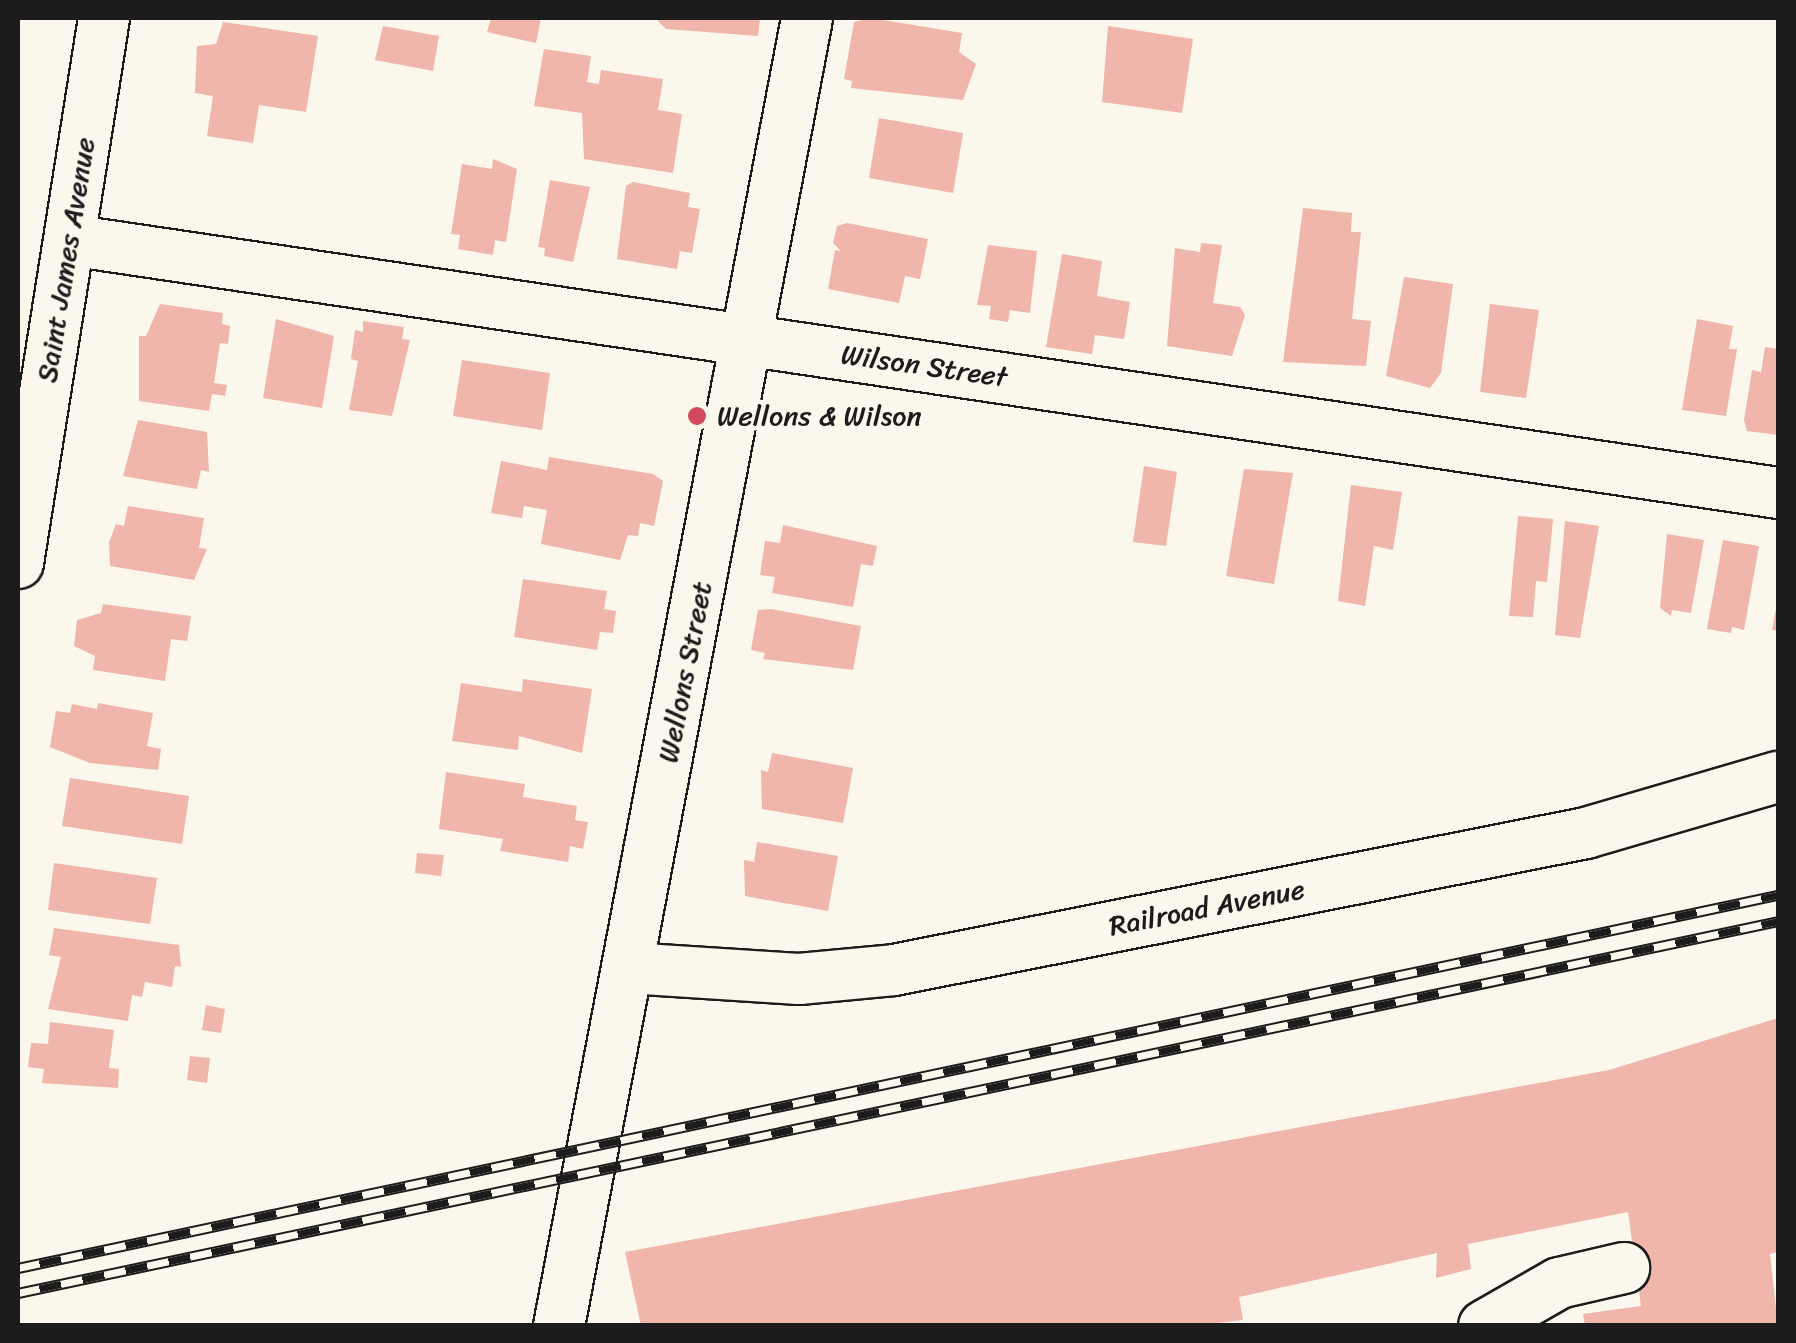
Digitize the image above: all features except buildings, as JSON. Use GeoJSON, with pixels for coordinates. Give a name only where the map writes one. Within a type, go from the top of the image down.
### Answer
{"type":"FeatureCollection","features":[{"type":"Feature","properties":{"kind":"street","name":"Saint James Avenue"},"geometry":{"type":"LineString","coordinates":[[18,562],[104,18]]}},
{"type":"Feature","properties":{"kind":"street","name":"Wellons Street"},"geometry":{"type":"LineString","coordinates":[[558,1326],[748,341],[806,18]]}},
{"type":"Feature","properties":{"kind":"street","name":"Wilson Street"},"geometry":{"type":"LineString","coordinates":[[69,240],[1778,494]]}},
{"type":"Feature","properties":{"kind":"street","name":"Railroad Avenue"},"geometry":{"type":"LineString","coordinates":[[628,968],[799,979],[894,970],[1586,833],[1778,777]]}},
{"type":"Feature","properties":{"kind":"street"},"geometry":{"type":"LineString","coordinates":[[1484,1326],[1559,1283],[1624,1268]]}},
{"type":"Feature","properties":{"kind":"railway"},"geometry":{"type":"LineString","coordinates":[[18,1268],[1778,895]]}},
{"type":"Feature","properties":{"kind":"railway"},"geometry":{"type":"LineString","coordinates":[[18,1293],[1778,921]]}},
{"type":"Feature","properties":{"kind":"place","name":"Wellons & Wilson"},"geometry":{"type":"Point","coordinates":[697,416]}}]}
